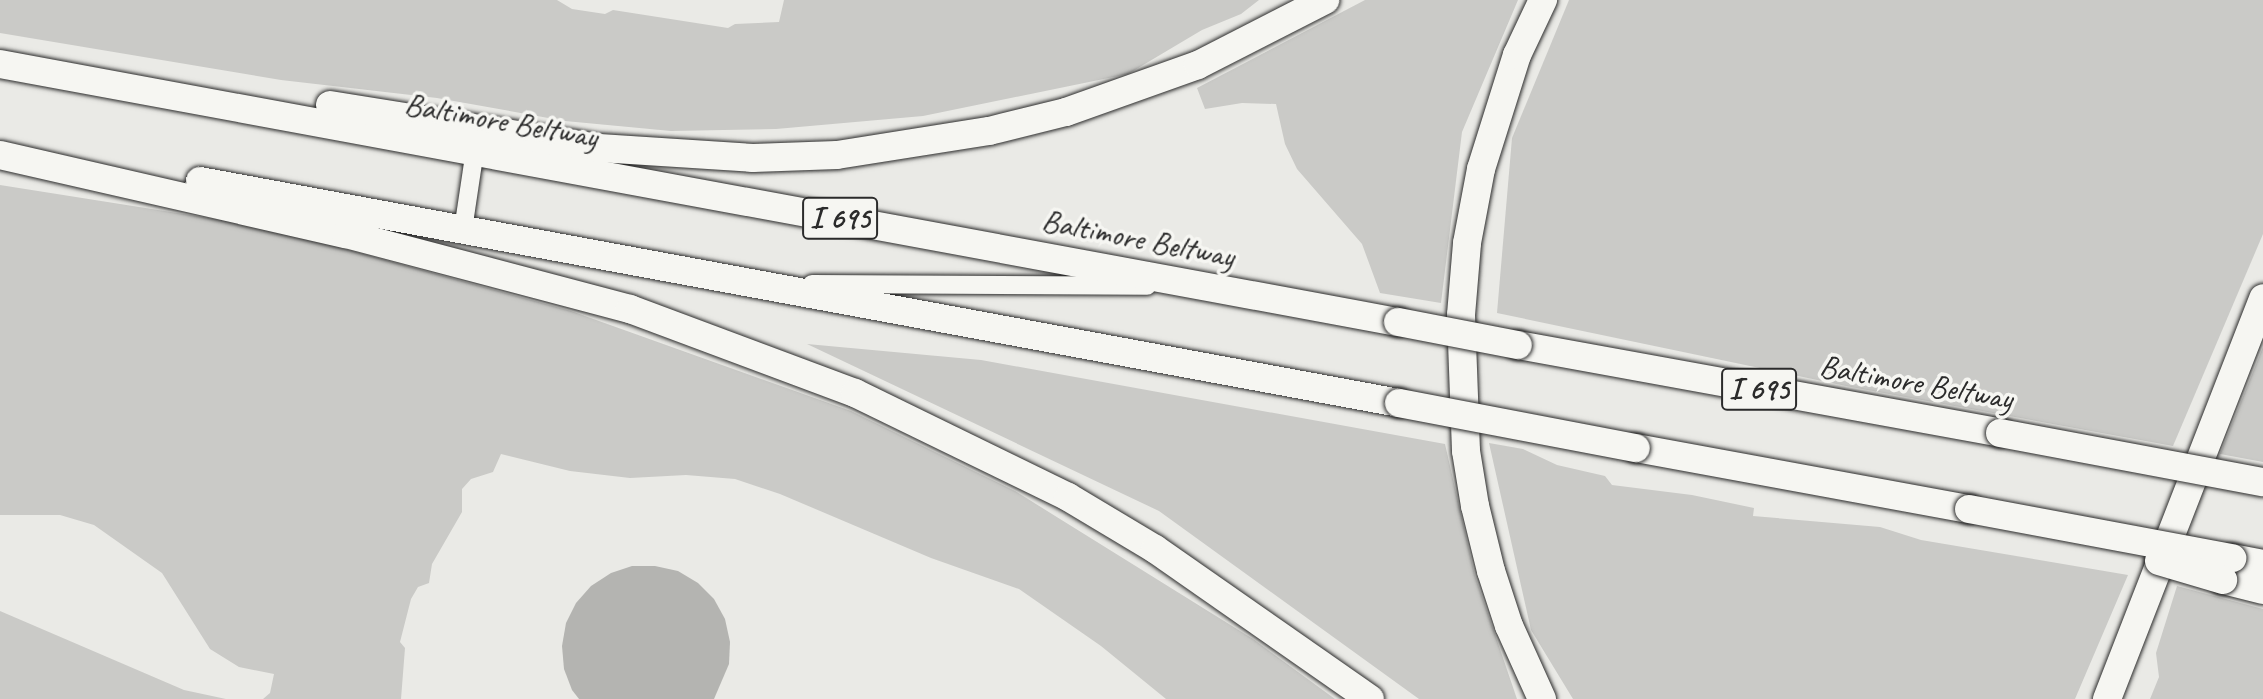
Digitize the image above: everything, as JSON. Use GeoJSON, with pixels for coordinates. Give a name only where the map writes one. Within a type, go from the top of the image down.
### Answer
{"type":"FeatureCollection","features":[{"type":"Feature","properties":{"kind":"highway"},"geometry":{"type":"LineString","coordinates":[[0,61],[204,84],[599,148],[740,158],[837,155],[989,131],[1066,112],[1198,65],[1325,0]]}},
{"type":"Feature","properties":{"kind":"highway"},"geometry":{"type":"LineString","coordinates":[[1542,699],[1509,626],[1475,506],[1466,451],[1461,315],[1467,243],[1481,169],[1517,55],[1543,0]]}},
{"type":"Feature","properties":{"kind":"highway","name":"Baltimore Beltway"},"geometry":{"type":"LineString","coordinates":[[0,61],[2262,482]]}},
{"type":"Feature","properties":{"kind":"highway","name":"I 695"},"geometry":{"type":"LineString","coordinates":[[0,147],[1969,509],[2228,569],[2263,564]]}},
{"type":"Feature","properties":{"kind":"highway"},"geometry":{"type":"LineString","coordinates":[[0,155],[331,231],[630,309],[855,393],[1068,497],[1219,591],[1370,699]]}},
{"type":"Feature","properties":{"kind":"highway"},"geometry":{"type":"LineString","coordinates":[[2107,699],[2263,298]]}},
{"type":"Feature","properties":{"kind":"highway"},"geometry":{"type":"LineString","coordinates":[[2228,569],[2263,590]]}},
{"type":"Feature","properties":{"kind":"lane"},"geometry":{"type":"LineString","coordinates":[[463,230],[475,150]]}},
{"type":"Feature","properties":{"kind":"lane"},"geometry":{"type":"LineString","coordinates":[[756,284],[1206,286]]}},
{"type":"Feature","properties":{"kind":"shaded area"},"geometry":{"type":"Polygon","coordinates":[[[0,0],[557,0],[572,9],[605,14],[613,10],[728,28],[735,24],[779,22],[784,0],[1259,0],[1241,14],[1202,30],[1128,74],[923,116],[776,129],[671,131],[565,121],[437,98],[281,80],[0,33],[0,0]]]}},
{"type":"Feature","properties":{"kind":"shaded area"},"geometry":{"type":"Polygon","coordinates":[[[1365,0],[1518,0],[1462,132],[1441,303],[1380,293],[1362,244],[1297,169],[1285,144],[1276,104],[1242,103],[1205,109],[1197,88],[1365,0]]]}},
{"type":"Feature","properties":{"kind":"shaded area"},"geometry":{"type":"Polygon","coordinates":[[[1569,0],[2263,0],[2263,234],[2173,446],[1851,387],[1497,313],[1512,138],[1569,0]]]}},
{"type":"Feature","properties":{"kind":"shaded area"},"geometry":{"type":"Polygon","coordinates":[[[0,185],[265,227],[571,311],[851,411],[1015,491],[1253,639],[1335,699],[1166,699],[1101,646],[1019,589],[931,558],[780,494],[735,479],[686,475],[630,478],[570,471],[501,454],[493,472],[471,479],[462,489],[462,512],[432,564],[429,583],[418,587],[411,599],[400,642],[405,648],[401,699],[263,699],[270,693],[274,674],[239,667],[210,649],[162,573],[94,525],[60,515],[0,515],[0,185]]]}},
{"type":"Feature","properties":{"kind":"shaded area"},"geometry":{"type":"Polygon","coordinates":[[[807,344],[981,360],[1445,444],[1475,576],[1517,699],[1419,699],[1159,511],[807,344]]]}},
{"type":"Feature","properties":{"kind":"shaded area"},"geometry":{"type":"Polygon","coordinates":[[[2263,347],[2263,462],[2220,454],[2263,347]]]}},
{"type":"Feature","properties":{"kind":"shaded area"},"geometry":{"type":"Polygon","coordinates":[[[1489,443],[1523,449],[1557,465],[1605,476],[1612,485],[1692,495],[1754,508],[1753,516],[1880,527],[1921,540],[2128,575],[2075,699],[1573,699],[1531,630],[1489,443]]]}},
{"type":"Feature","properties":{"kind":"shaded area"},"geometry":{"type":"Polygon","coordinates":[[[2177,586],[2263,609],[2263,699],[2150,699],[2159,677],[2156,653],[2177,586]]]}},
{"type":"Feature","properties":{"kind":"shaded area"},"geometry":{"type":"Polygon","coordinates":[[[0,611],[184,690],[226,699],[0,699],[0,611]]]}},
{"type":"Feature","properties":{"kind":"building"},"geometry":{"type":"Polygon","coordinates":[[[632,566],[655,566],[678,571],[698,583],[714,599],[725,619],[730,642],[729,664],[714,699],[579,699],[572,690],[564,669],[562,646],[566,623],[576,603],[591,586],[611,573],[632,566]]]}}]}
